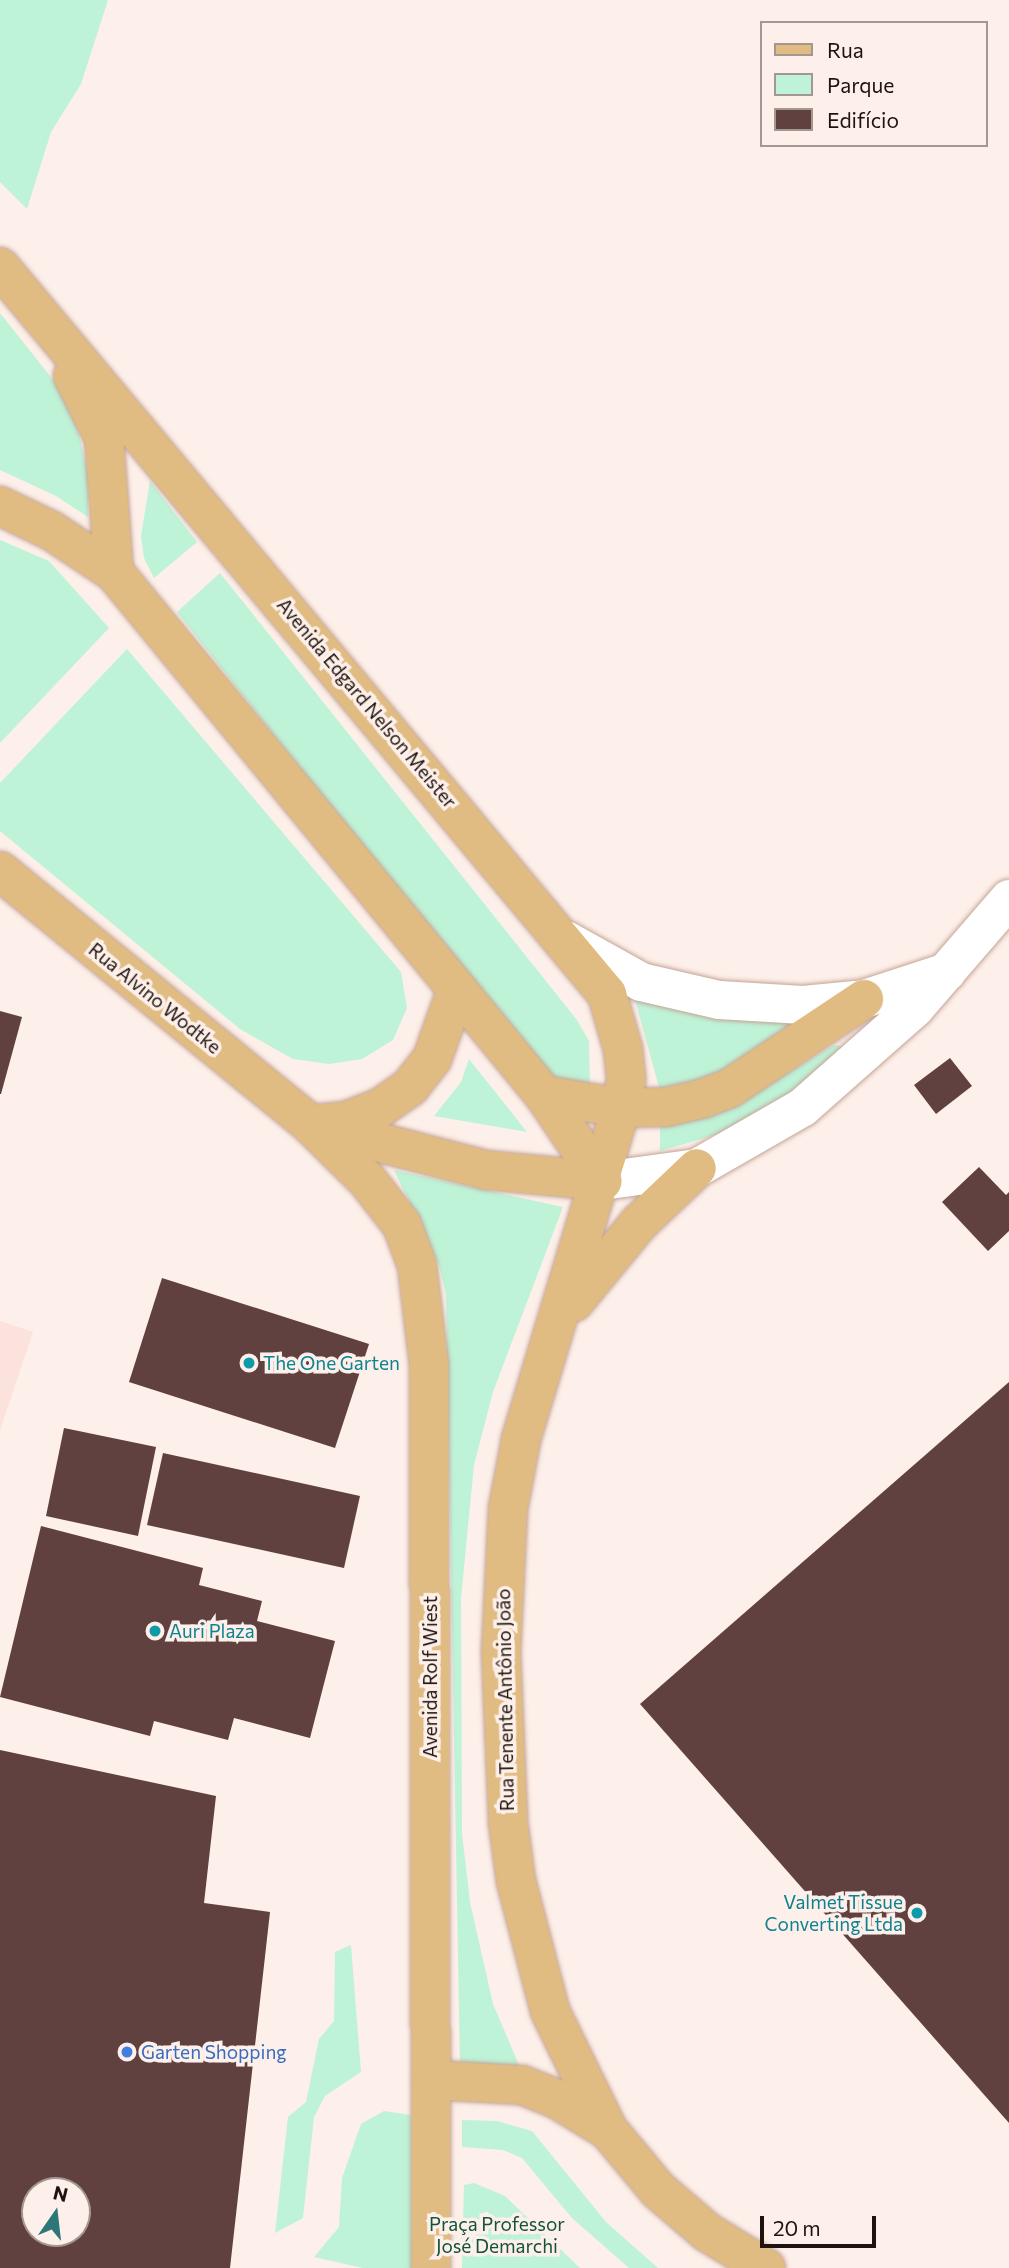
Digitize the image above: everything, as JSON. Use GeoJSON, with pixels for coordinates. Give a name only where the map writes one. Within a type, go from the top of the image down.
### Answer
{"type":"FeatureCollection","features":[{"type":"Feature","properties":{"kind":"main road","name":"Avenida Edgard Nelson Meister"},"geometry":{"type":"LineString","coordinates":[[0,267],[566,940],[607,995],[618,1025],[626,1080],[602,1181]]}},
{"type":"Feature","properties":{"kind":"main road"},"geometry":{"type":"LineString","coordinates":[[36,309],[104,438],[114,572]]}},
{"type":"Feature","properties":{"kind":"main road"},"geometry":{"type":"LineString","coordinates":[[0,506],[52,531],[114,572],[544,1095],[602,1181]]}},
{"type":"Feature","properties":{"kind":"main road"},"geometry":{"type":"LineString","coordinates":[[0,528],[114,572]]}},
{"type":"Feature","properties":{"kind":"main road","name":"Rua Alvino Wodtke"},"geometry":{"type":"LineString","coordinates":[[0,871],[310,1125]]}},
{"type":"Feature","properties":{"kind":"main road"},"geometry":{"type":"LineString","coordinates":[[310,1125],[346,1121],[380,1108],[410,1087],[432,1059],[457,989]]}},
{"type":"Feature","properties":{"kind":"main road"},"geometry":{"type":"LineString","coordinates":[[544,1095],[621,1108],[666,1107],[730,1088],[864,999]]}},
{"type":"Feature","properties":{"kind":"main road"},"geometry":{"type":"LineString","coordinates":[[310,1125],[486,1170],[602,1181]]}},
{"type":"Feature","properties":{"kind":"main road","name":"Avenida Rolf Wiest"},"geometry":{"type":"LineString","coordinates":[[310,1125],[368,1180],[402,1225],[425,1306],[433,2080],[432,2268]]}},
{"type":"Feature","properties":{"kind":"main road"},"geometry":{"type":"LineString","coordinates":[[553,1333],[600,1265],[696,1168]]}},
{"type":"Feature","properties":{"kind":"main road","name":"Rua Tenente Antônio João"},"geometry":{"type":"LineString","coordinates":[[602,1181],[521,1440],[508,1509],[500,1652],[508,1822],[516,1881],[550,2011],[608,2130],[658,2190],[708,2232],[766,2268]]}},
{"type":"Feature","properties":{"kind":"main road"},"geometry":{"type":"LineString","coordinates":[[433,2080],[523,2085],[557,2099],[608,2130]]}},
{"type":"Feature","properties":{"kind":"street"},"geometry":{"type":"LineString","coordinates":[[602,1181],[696,1168],[803,1107],[878,1044],[952,970],[1009,899]]}},
{"type":"Feature","properties":{"kind":"street"},"geometry":{"type":"LineString","coordinates":[[566,940],[641,982],[719,1000],[803,1005],[864,999],[952,970]]}},
{"type":"Feature","properties":{"kind":"shaded area"},"geometry":{"type":"Polygon","coordinates":[[[0,1321],[33,1332],[0,1430],[0,1321]]]}},
{"type":"Feature","properties":{"kind":"green space"},"geometry":{"type":"Polygon","coordinates":[[[0,0],[108,0],[81,84],[51,132],[27,209],[0,182],[0,0]]]}},
{"type":"Feature","properties":{"kind":"green space"},"geometry":{"type":"Polygon","coordinates":[[[0,313],[58,386],[78,430],[88,474],[88,517],[56,496],[0,470],[0,313]]]}},
{"type":"Feature","properties":{"kind":"green space"},"geometry":{"type":"Polygon","coordinates":[[[150,481],[197,542],[154,578],[144,558],[141,536],[150,481]]]}},
{"type":"Feature","properties":{"kind":"green space"},"geometry":{"type":"Polygon","coordinates":[[[0,540],[49,561],[109,628],[0,743],[0,540]]]}},
{"type":"Feature","properties":{"kind":"green space"},"geometry":{"type":"Polygon","coordinates":[[[220,573],[577,1020],[589,1041],[590,1092],[574,1097],[533,1063],[177,612],[220,573]]]}},
{"type":"Feature","properties":{"kind":"green space"},"geometry":{"type":"Polygon","coordinates":[[[127,649],[401,972],[407,1008],[393,1040],[362,1059],[329,1064],[293,1059],[240,1029],[0,831],[0,783],[127,649]]]}},
{"type":"Feature","properties":{"kind":"green space"},"geometry":{"type":"Polygon","coordinates":[[[632,989],[815,1017],[710,1078],[660,1091],[632,989]]]}},
{"type":"Feature","properties":{"kind":"green space"},"geometry":{"type":"Polygon","coordinates":[[[834,1045],[842,1046],[843,1054],[806,1086],[732,1130],[660,1151],[660,1126],[751,1095],[834,1045]]]}},
{"type":"Feature","properties":{"kind":"green space"},"geometry":{"type":"Polygon","coordinates":[[[469,1059],[527,1132],[434,1116],[461,1082],[469,1059]]]}},
{"type":"Feature","properties":{"kind":"green space"},"geometry":{"type":"Polygon","coordinates":[[[394,1170],[563,1207],[493,1392],[474,1465],[461,1598],[462,1833],[470,1902],[493,2004],[522,2072],[460,2069],[446,1295],[439,1265],[394,1170]]]}},
{"type":"Feature","properties":{"kind":"green space"},"geometry":{"type":"Polygon","coordinates":[[[351,1945],[361,2072],[325,2096],[314,2117],[303,2218],[275,2233],[288,2117],[306,2102],[319,2039],[334,2021],[335,1952],[351,1945]]]}},
{"type":"Feature","properties":{"kind":"green space"},"geometry":{"type":"Polygon","coordinates":[[[384,2111],[411,2115],[412,2268],[363,2268],[314,2257],[339,2227],[342,2178],[361,2124],[384,2111]]]}},
{"type":"Feature","properties":{"kind":"green space"},"geometry":{"type":"Polygon","coordinates":[[[462,2120],[497,2121],[532,2131],[606,2222],[658,2268],[629,2268],[572,2218],[522,2158],[503,2150],[462,2147],[462,2120]]]}},
{"type":"Feature","properties":{"kind":"green space","name":"Praça Professor José Demarchi"},"geometry":{"type":"Polygon","coordinates":[[[474,2183],[505,2196],[580,2268],[462,2268],[464,2185],[474,2183]]]}},
{"type":"Feature","properties":{"kind":"building"},"geometry":{"type":"Polygon","coordinates":[[[0,1011],[22,1017],[1,1094],[0,1094],[0,1011]]]}},
{"type":"Feature","properties":{"kind":"building"},"geometry":{"type":"Polygon","coordinates":[[[950,1058],[972,1086],[936,1114],[914,1085],[950,1058]]]}},
{"type":"Feature","properties":{"kind":"building"},"geometry":{"type":"Polygon","coordinates":[[[979,1167],[1006,1195],[1009,1192],[1009,1231],[988,1251],[942,1202],[979,1167]]]}},
{"type":"Feature","properties":{"kind":"building","name":"The One Garten"},"geometry":{"type":"Polygon","coordinates":[[[162,1278],[369,1344],[335,1448],[129,1382],[162,1278]]]}},
{"type":"Feature","properties":{"kind":"building","name":"Valmet Tissue Converting Ltda"},"geometry":{"type":"Polygon","coordinates":[[[1009,1382],[1009,2123],[640,1704],[1009,1382]]]}},
{"type":"Feature","properties":{"kind":"building"},"geometry":{"type":"Polygon","coordinates":[[[64,1428],[156,1447],[138,1536],[46,1516],[64,1428]]]}},
{"type":"Feature","properties":{"kind":"building"},"geometry":{"type":"Polygon","coordinates":[[[163,1453],[360,1496],[344,1568],[147,1525],[163,1453]]]}},
{"type":"Feature","properties":{"kind":"building","name":"Auri Plaza"},"geometry":{"type":"Polygon","coordinates":[[[41,1526],[203,1568],[199,1585],[262,1601],[257,1621],[335,1641],[310,1738],[234,1718],[228,1740],[154,1721],[150,1736],[0,1697],[41,1526]]]}},
{"type":"Feature","properties":{"kind":"building","name":"Garten Shopping"},"geometry":{"type":"Polygon","coordinates":[[[0,1750],[216,1796],[204,1903],[270,1912],[230,2268],[0,2268],[0,1750]]]}},
{"type":"Feature","properties":{"kind":"place","name":"The One Garten"},"geometry":{"type":"Point","coordinates":[249,1363]}},
{"type":"Feature","properties":{"kind":"place","name":"Auri Plaza"},"geometry":{"type":"Point","coordinates":[155,1631]}},
{"type":"Feature","properties":{"kind":"place","name":"Valmet Tissue Converting Ltda"},"geometry":{"type":"Point","coordinates":[917,1913]}},
{"type":"Feature","properties":{"kind":"place","name":"Garten Shopping"},"geometry":{"type":"Point","coordinates":[127,2052]}}]}
